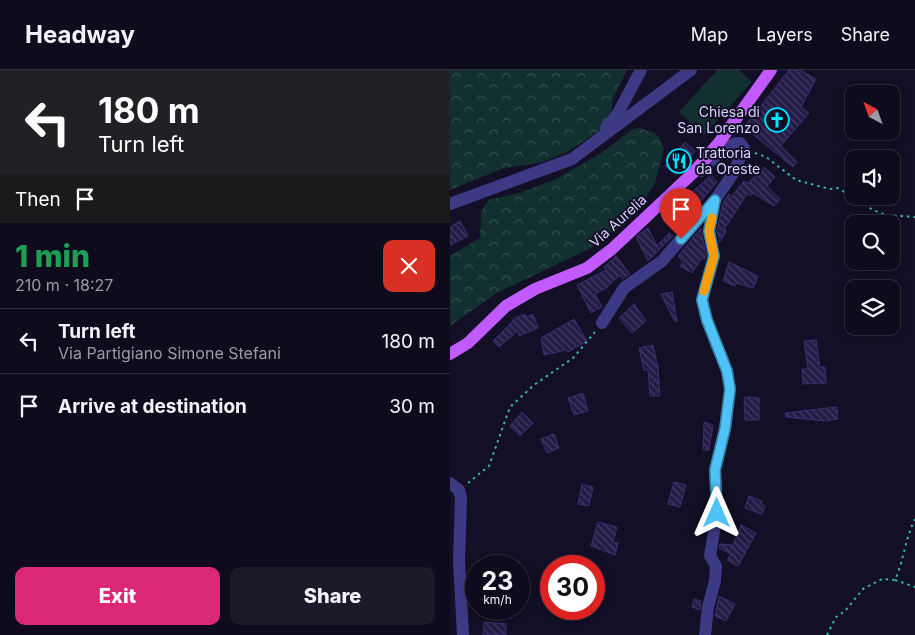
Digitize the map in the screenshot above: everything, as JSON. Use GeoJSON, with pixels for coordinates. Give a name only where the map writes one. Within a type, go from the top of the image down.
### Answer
{"type":"FeatureCollection","features":[{"type":"Feature","properties":{"kind":"main road","name":"Via Aurelia"},"geometry":{"type":"LineString","coordinates":[[450,354],[468,343],[506,306],[535,289],[586,268],[600,258],[694,172],[718,144],[771,70]]}},
{"type":"Feature","properties":{"kind":"street"},"geometry":{"type":"LineString","coordinates":[[595,142],[617,115],[641,70]]}},
{"type":"Feature","properties":{"kind":"street"},"geometry":{"type":"LineString","coordinates":[[450,204],[572,158],[691,70]]}},
{"type":"Feature","properties":{"kind":"street"},"geometry":{"type":"LineString","coordinates":[[602,323],[624,288],[662,261],[715,200],[734,172],[744,148],[740,143],[736,142],[718,155],[700,172],[694,172]]}},
{"type":"Feature","properties":{"kind":"street"},"geometry":{"type":"LineString","coordinates":[[705,635],[708,608],[715,582],[716,566],[710,556],[717,513],[715,470],[725,429],[730,389],[727,371],[707,320],[702,300],[714,256],[709,231],[715,200]]}},
{"type":"Feature","properties":{"kind":"street"},"geometry":{"type":"LineString","coordinates":[[454,486],[461,498],[459,560],[463,635]]}},
{"type":"Feature","properties":{"kind":"path"},"geometry":{"type":"LineString","coordinates":[[744,148],[766,157],[796,180],[830,189],[838,188],[873,210],[886,215],[915,217]]}},
{"type":"Feature","properties":{"kind":"path"},"geometry":{"type":"LineString","coordinates":[[677,189],[672,203],[676,211],[694,223]]}},
{"type":"Feature","properties":{"kind":"path"},"geometry":{"type":"LineString","coordinates":[[454,486],[489,466],[510,407],[534,385],[573,358],[602,323]]}},
{"type":"Feature","properties":{"kind":"path"},"geometry":{"type":"LineString","coordinates":[[895,580],[902,565],[906,538],[915,519]]}},
{"type":"Feature","properties":{"kind":"path"},"geometry":{"type":"LineString","coordinates":[[827,635],[836,617],[845,611],[863,589],[882,579],[895,580],[915,586]]}},
{"type":"Feature","properties":{"kind":"green space"},"geometry":{"type":"Polygon","coordinates":[[[450,70],[627,70],[613,98],[611,118],[602,129],[567,152],[543,162],[504,168],[450,190],[450,70]]]}},
{"type":"Feature","properties":{"kind":"green space"},"geometry":{"type":"Polygon","coordinates":[[[717,70],[739,70],[752,82],[704,135],[679,112],[717,70]]]}},
{"type":"Feature","properties":{"kind":"green space"},"geometry":{"type":"Polygon","coordinates":[[[640,128],[659,137],[664,149],[655,183],[642,204],[622,224],[591,248],[495,294],[450,326],[450,256],[480,238],[481,212],[488,200],[522,192],[556,179],[600,154],[633,129],[640,128]]]}},
{"type":"Feature","properties":{"kind":"building","name":"Chiesa di San Lorenzo"},"geometry":{"type":"Polygon","coordinates":[[[789,70],[800,70],[816,79],[801,107],[809,113],[781,146],[797,162],[793,167],[744,127],[789,70]]]}},
{"type":"Feature","properties":{"kind":"building"},"geometry":{"type":"Polygon","coordinates":[[[685,142],[695,151],[676,175],[665,166],[685,142]]]}},
{"type":"Feature","properties":{"kind":"building"},"geometry":{"type":"Polygon","coordinates":[[[764,167],[775,177],[767,186],[780,199],[774,206],[753,193],[751,196],[747,194],[725,228],[726,232],[720,242],[717,231],[723,203],[729,194],[731,197],[744,181],[748,183],[764,167]]]}},
{"type":"Feature","properties":{"kind":"building"},"geometry":{"type":"Polygon","coordinates":[[[711,175],[717,182],[696,207],[687,197],[711,175]]]}},
{"type":"Feature","properties":{"kind":"building"},"geometry":{"type":"Polygon","coordinates":[[[460,221],[468,236],[450,245],[450,227],[460,221]]]}},
{"type":"Feature","properties":{"kind":"building"},"geometry":{"type":"Polygon","coordinates":[[[648,228],[657,246],[669,233],[673,236],[648,261],[636,237],[648,228]]]}},
{"type":"Feature","properties":{"kind":"building"},"geometry":{"type":"Polygon","coordinates":[[[701,228],[706,256],[704,260],[702,258],[692,273],[680,266],[683,262],[678,256],[701,228]]]}},
{"type":"Feature","properties":{"kind":"building"},"geometry":{"type":"Polygon","coordinates":[[[616,256],[630,274],[622,279],[620,275],[606,288],[595,294],[602,307],[591,313],[577,285],[606,270],[604,267],[616,256]]]}},
{"type":"Feature","properties":{"kind":"building"},"geometry":{"type":"Polygon","coordinates":[[[729,262],[758,276],[753,288],[736,283],[735,286],[723,281],[729,262]]]}},
{"type":"Feature","properties":{"kind":"building"},"geometry":{"type":"Polygon","coordinates":[[[672,292],[677,321],[675,322],[661,294],[672,292]]]}},
{"type":"Feature","properties":{"kind":"building"},"geometry":{"type":"Polygon","coordinates":[[[634,304],[646,321],[632,333],[619,318],[634,304]]]}},
{"type":"Feature","properties":{"kind":"building"},"geometry":{"type":"Polygon","coordinates":[[[525,314],[526,317],[533,314],[538,328],[519,336],[518,331],[499,347],[493,341],[513,319],[525,314]]]}},
{"type":"Feature","properties":{"kind":"building"},"geometry":{"type":"Polygon","coordinates":[[[574,319],[587,341],[568,352],[566,350],[544,355],[541,338],[574,319]]]}},
{"type":"Feature","properties":{"kind":"building"},"geometry":{"type":"Polygon","coordinates":[[[816,340],[820,367],[825,367],[826,383],[803,384],[802,369],[808,369],[804,341],[816,340]]]}},
{"type":"Feature","properties":{"kind":"building"},"geometry":{"type":"Polygon","coordinates":[[[653,345],[658,367],[660,396],[650,396],[648,370],[644,370],[639,348],[653,345]]]}},
{"type":"Feature","properties":{"kind":"building"},"geometry":{"type":"Polygon","coordinates":[[[583,393],[588,411],[574,415],[568,398],[583,393]]]}},
{"type":"Feature","properties":{"kind":"building"},"geometry":{"type":"Polygon","coordinates":[[[744,398],[759,398],[759,420],[745,420],[744,398]]]}},
{"type":"Feature","properties":{"kind":"building"},"geometry":{"type":"Polygon","coordinates":[[[837,407],[838,419],[824,421],[786,417],[785,413],[837,407]]]}},
{"type":"Feature","properties":{"kind":"building"},"geometry":{"type":"Polygon","coordinates":[[[522,412],[533,423],[520,436],[510,426],[522,412]]]}},
{"type":"Feature","properties":{"kind":"building"},"geometry":{"type":"Polygon","coordinates":[[[704,422],[713,425],[709,450],[703,450],[704,422]]]}},
{"type":"Feature","properties":{"kind":"building"},"geometry":{"type":"Polygon","coordinates":[[[554,434],[559,448],[547,453],[541,439],[554,434]]]}},
{"type":"Feature","properties":{"kind":"building"},"geometry":{"type":"Polygon","coordinates":[[[674,482],[686,485],[680,507],[668,504],[674,482]]]}},
{"type":"Feature","properties":{"kind":"building"},"geometry":{"type":"Polygon","coordinates":[[[582,484],[593,487],[589,506],[578,504],[582,484]]]}},
{"type":"Feature","properties":{"kind":"building"},"geometry":{"type":"Polygon","coordinates":[[[749,496],[762,501],[761,504],[765,506],[762,514],[745,508],[749,496]]]}},
{"type":"Feature","properties":{"kind":"building"},"geometry":{"type":"Polygon","coordinates":[[[598,522],[617,527],[613,542],[618,543],[615,555],[591,546],[598,522]]]}},
{"type":"Feature","properties":{"kind":"building"},"geometry":{"type":"Polygon","coordinates":[[[741,525],[756,533],[738,566],[727,560],[731,554],[719,548],[720,544],[733,545],[741,525]]]}},
{"type":"Feature","properties":{"kind":"building"},"geometry":{"type":"Polygon","coordinates":[[[719,596],[735,604],[726,621],[715,616],[719,596]]]}},
{"type":"Feature","properties":{"kind":"building"},"geometry":{"type":"Polygon","coordinates":[[[694,599],[701,601],[700,610],[692,607],[694,599]]]}},
{"type":"Feature","properties":{"kind":"building"},"geometry":{"type":"Polygon","coordinates":[[[484,622],[506,624],[506,635],[483,635],[484,622]]]}},
{"type":"Feature","properties":{"kind":"slow traffic"},"geometry":{"type":"LineString","coordinates":[[704,291],[714,256],[709,231],[712,218]]}},
{"type":"Feature","properties":{"kind":"place","name":"Chiesa di San Lorenzo"},"geometry":{"type":"Point","coordinates":[777,120]}},
{"type":"Feature","properties":{"kind":"place","name":"Trattoria da Oreste"},"geometry":{"type":"Point","coordinates":[679,161]}},
{"type":"Feature","properties":{"kind":"route"},"geometry":{"type":"LineString","coordinates":[[681,239],[715,200],[709,231],[714,256],[702,300],[707,320],[727,371],[730,389],[725,429],[718,449],[715,470],[717,513]]}}]}
